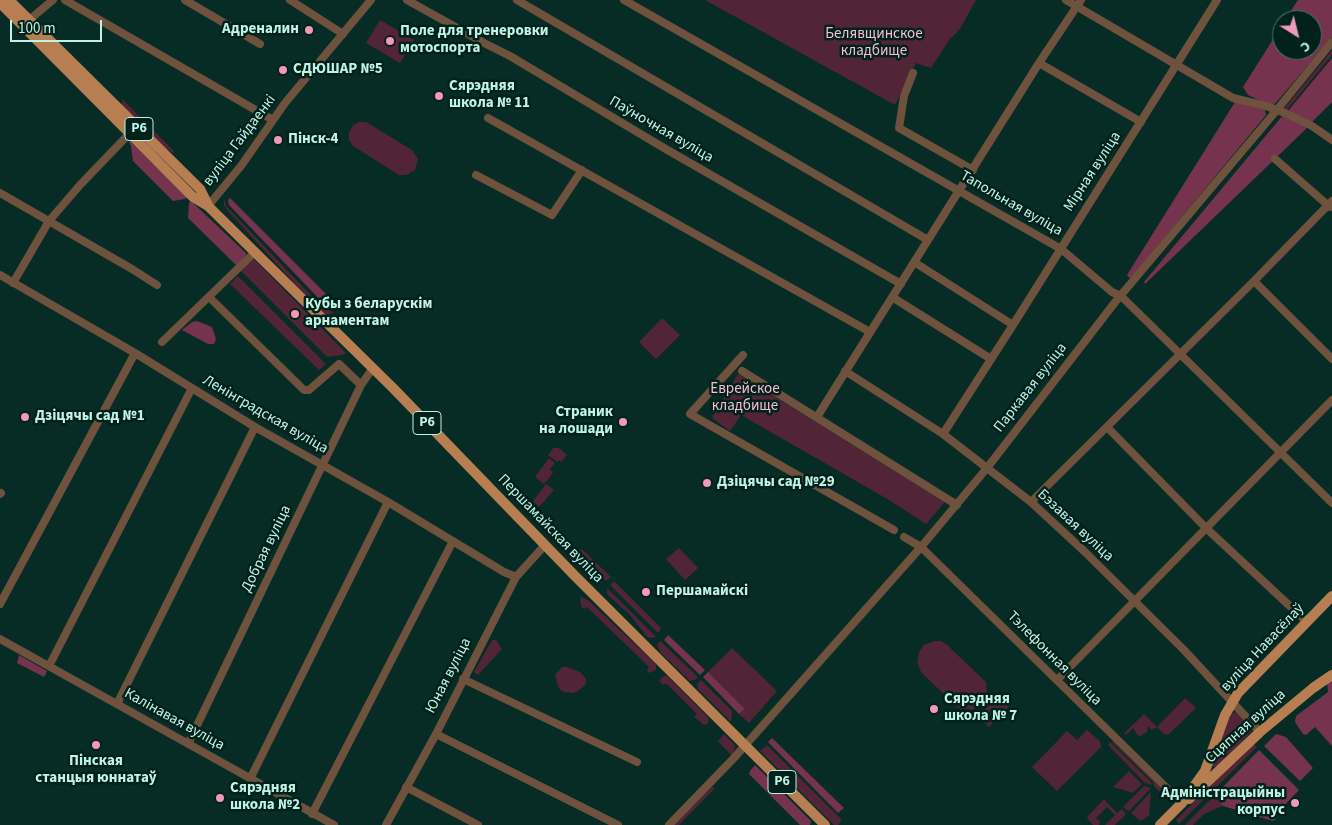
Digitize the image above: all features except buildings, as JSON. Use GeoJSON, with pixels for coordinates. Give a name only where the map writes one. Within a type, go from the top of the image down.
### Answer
{"type":"FeatureCollection","features":[{"type":"Feature","properties":{"kind":"main road","name":"Першамайская вуліца"},"geometry":{"type":"LineString","coordinates":[[2,3],[29,20],[200,189],[208,206]]}},
{"type":"Feature","properties":{"kind":"main road","name":"Першамайская вуліца"},"geometry":{"type":"LineString","coordinates":[[2,3],[193,196],[208,206],[373,368],[545,545],[825,825]]}},
{"type":"Feature","properties":{"kind":"main road","name":"вуліца Навасёлаў"},"geometry":{"type":"LineString","coordinates":[[1182,803],[1205,771],[1225,714],[1238,693],[1332,596]]}},
{"type":"Feature","properties":{"kind":"main road","name":"Сцяпная вуліца"},"geometry":{"type":"LineString","coordinates":[[1182,803],[1193,797],[1260,732],[1332,675]]}},
{"type":"Feature","properties":{"kind":"main road"},"geometry":{"type":"LineString","coordinates":[[1160,825],[1182,803]]}},
{"type":"Feature","properties":{"kind":"street"},"geometry":{"type":"LineString","coordinates":[[29,20],[53,0]]}},
{"type":"Feature","properties":{"kind":"street"},"geometry":{"type":"LineString","coordinates":[[65,0],[273,120]]}},
{"type":"Feature","properties":{"kind":"street"},"geometry":{"type":"LineString","coordinates":[[184,0],[260,44]]}},
{"type":"Feature","properties":{"kind":"street"},"geometry":{"type":"LineString","coordinates":[[290,0],[343,34]]}},
{"type":"Feature","properties":{"kind":"street","name":"вуліца Гайдаенкі"},"geometry":{"type":"LineString","coordinates":[[208,206],[241,166],[285,103],[371,0]]}},
{"type":"Feature","properties":{"kind":"street","name":"Паўночная вуліца"},"geometry":{"type":"LineString","coordinates":[[408,0],[510,56],[664,148],[900,284]]}},
{"type":"Feature","properties":{"kind":"street"},"geometry":{"type":"LineString","coordinates":[[517,0],[928,240]]}},
{"type":"Feature","properties":{"kind":"street","name":"Тапольная вуліца"},"geometry":{"type":"LineString","coordinates":[[624,0],[1061,249],[1112,292],[1121,296],[1332,503]]}},
{"type":"Feature","properties":{"kind":"street"},"geometry":{"type":"LineString","coordinates":[[1066,0],[1079,3],[1234,98],[1266,106],[1312,126],[1332,140]]}},
{"type":"Feature","properties":{"kind":"street","name":"Мірная вуліца"},"geometry":{"type":"LineString","coordinates":[[943,434],[1217,0]]}},
{"type":"Feature","properties":{"kind":"street"},"geometry":{"type":"LineString","coordinates":[[817,416],[1039,63],[1079,3]]}},
{"type":"Feature","properties":{"kind":"street","name":"Паркавая вуліца"},"geometry":{"type":"LineString","coordinates":[[669,825],[745,745],[849,626],[922,547],[987,468],[1121,296],[1332,42]]}},
{"type":"Feature","properties":{"kind":"street"},"geometry":{"type":"LineString","coordinates":[[1039,63],[1141,122]]}},
{"type":"Feature","properties":{"kind":"street"},"geometry":{"type":"LineString","coordinates":[[913,73],[904,96],[898,128],[973,170]]}},
{"type":"Feature","properties":{"kind":"street"},"geometry":{"type":"LineString","coordinates":[[488,118],[870,332]]}},
{"type":"Feature","properties":{"kind":"street"},"geometry":{"type":"LineString","coordinates":[[13,283],[49,221],[80,185],[130,133]]}},
{"type":"Feature","properties":{"kind":"street"},"geometry":{"type":"LineString","coordinates":[[1031,502],[1331,204],[1275,159]]}},
{"type":"Feature","properties":{"kind":"street"},"geometry":{"type":"LineString","coordinates":[[476,174],[552,215],[582,170]]}},
{"type":"Feature","properties":{"kind":"street"},"geometry":{"type":"LineString","coordinates":[[0,193],[157,285]]}},
{"type":"Feature","properties":{"kind":"street"},"geometry":{"type":"LineString","coordinates":[[162,342],[255,252]]}},
{"type":"Feature","properties":{"kind":"street"},"geometry":{"type":"LineString","coordinates":[[914,262],[1013,325]]}},
{"type":"Feature","properties":{"kind":"street","name":"Ленінградская вуліца"},"geometry":{"type":"LineString","coordinates":[[0,275],[135,353],[255,427],[388,502],[504,572],[516,577]]}},
{"type":"Feature","properties":{"kind":"street"},"geometry":{"type":"LineString","coordinates":[[1254,281],[1332,359]]}},
{"type":"Feature","properties":{"kind":"street"},"geometry":{"type":"LineString","coordinates":[[209,297],[304,390],[309,390],[339,364],[361,384]]}},
{"type":"Feature","properties":{"kind":"street"},"geometry":{"type":"LineString","coordinates":[[892,298],[991,359]]}},
{"type":"Feature","properties":{"kind":"street"},"geometry":{"type":"LineString","coordinates":[[0,604],[135,353]]}},
{"type":"Feature","properties":{"kind":"street"},"geometry":{"type":"LineString","coordinates":[[743,355],[690,414],[894,530]]}},
{"type":"Feature","properties":{"kind":"street","name":"Добрая вуліца"},"geometry":{"type":"LineString","coordinates":[[188,744],[361,384],[373,368]]}},
{"type":"Feature","properties":{"kind":"street"},"geometry":{"type":"LineString","coordinates":[[742,371],[957,505]]}},
{"type":"Feature","properties":{"kind":"street","name":"Бэзавая вуліца"},"geometry":{"type":"LineString","coordinates":[[845,372],[943,434],[1031,502],[1085,552],[1233,701],[1260,732]]}},
{"type":"Feature","properties":{"kind":"street"},"geometry":{"type":"LineString","coordinates":[[49,666],[192,388]]}},
{"type":"Feature","properties":{"kind":"street"},"geometry":{"type":"LineString","coordinates":[[1057,680],[1332,400]]}},
{"type":"Feature","properties":{"kind":"street"},"geometry":{"type":"LineString","coordinates":[[117,704],[255,427]]}},
{"type":"Feature","properties":{"kind":"street"},"geometry":{"type":"LineString","coordinates":[[1107,427],[1206,528],[1307,622]]}},
{"type":"Feature","properties":{"kind":"street"},"geometry":{"type":"LineString","coordinates":[[250,778],[388,502]]}},
{"type":"Feature","properties":{"kind":"street","name":"Тэлефонная вуліца"},"geometry":{"type":"LineString","coordinates":[[904,537],[922,547],[1182,803]]}},
{"type":"Feature","properties":{"kind":"street"},"geometry":{"type":"LineString","coordinates":[[312,814],[453,541]]}},
{"type":"Feature","properties":{"kind":"street","name":"Юная вуліца"},"geometry":{"type":"LineString","coordinates":[[386,825],[436,734],[516,577],[545,545]]}},
{"type":"Feature","properties":{"kind":"street","name":"Калінавая вуліца"},"geometry":{"type":"LineString","coordinates":[[0,639],[334,825]]}},
{"type":"Feature","properties":{"kind":"street"},"geometry":{"type":"LineString","coordinates":[[463,679],[637,762]]}},
{"type":"Feature","properties":{"kind":"street"},"geometry":{"type":"LineString","coordinates":[[436,734],[618,825]]}},
{"type":"Feature","properties":{"kind":"street"},"geometry":{"type":"LineString","coordinates":[[406,787],[478,825]]}},
{"type":"Feature","properties":{"kind":"green space","name":"Белявщинское кладбище"},"geometry":{"type":"Polygon","coordinates":[[[705,0],[976,0],[960,29],[949,40],[931,68],[916,63],[895,105],[705,0]]]}},
{"type":"Feature","properties":{"kind":"green space","name":"Поле для тренеровки мотоспорта"},"geometry":{"type":"Polygon","coordinates":[[[380,20],[414,40],[400,63],[366,43],[380,20]]]}},
{"type":"Feature","properties":{"kind":"green space"},"geometry":{"type":"Polygon","coordinates":[[[1332,50],[1332,55],[1286,111],[1283,110],[1332,50]]]}},
{"type":"Feature","properties":{"kind":"green space"},"geometry":{"type":"Polygon","coordinates":[[[122,99],[174,151],[173,153],[160,144],[122,106],[122,99]]]}},
{"type":"Feature","properties":{"kind":"green space"},"geometry":{"type":"Polygon","coordinates":[[[359,122],[366,122],[412,150],[418,159],[415,170],[406,175],[399,175],[353,146],[349,140],[349,133],[353,125],[359,122]]]}},
{"type":"Feature","properties":{"kind":"green space"},"geometry":{"type":"Polygon","coordinates":[[[224,198],[226,206],[323,308],[334,312],[328,315],[325,314],[295,284],[228,211],[224,205],[224,198]]]}},
{"type":"Feature","properties":{"kind":"green space"},"geometry":{"type":"Polygon","coordinates":[[[253,259],[346,353],[327,357],[240,270],[253,259]]]}},
{"type":"Feature","properties":{"kind":"green space"},"geometry":{"type":"Polygon","coordinates":[[[238,276],[326,364],[319,370],[230,284],[238,276]]]}},
{"type":"Feature","properties":{"kind":"green space"},"geometry":{"type":"Polygon","coordinates":[[[662,318],[680,335],[656,359],[639,342],[662,318]]]}},
{"type":"Feature","properties":{"kind":"green space","name":"Еврейское кладбище"},"geometry":{"type":"Polygon","coordinates":[[[738,374],[945,502],[926,524],[889,500],[741,415],[730,431],[712,418],[738,374]]]}},
{"type":"Feature","properties":{"kind":"green space"},"geometry":{"type":"Polygon","coordinates":[[[553,448],[559,448],[567,455],[561,462],[559,460],[557,462],[548,455],[553,448]]]}},
{"type":"Feature","properties":{"kind":"green space"},"geometry":{"type":"Polygon","coordinates":[[[549,458],[555,463],[550,469],[553,473],[544,484],[535,477],[549,458]]]}},
{"type":"Feature","properties":{"kind":"green space"},"geometry":{"type":"Polygon","coordinates":[[[546,484],[554,490],[539,507],[533,501],[546,484]]]}},
{"type":"Feature","properties":{"kind":"green space"},"geometry":{"type":"Polygon","coordinates":[[[679,548],[698,568],[685,580],[666,559],[679,548]]]}},
{"type":"Feature","properties":{"kind":"green space"},"geometry":{"type":"Polygon","coordinates":[[[575,550],[583,550],[611,577],[606,581],[575,550]]]}},
{"type":"Feature","properties":{"kind":"green space"},"geometry":{"type":"Polygon","coordinates":[[[569,552],[573,553],[602,583],[596,583],[566,554],[569,552]]]}},
{"type":"Feature","properties":{"kind":"green space"},"geometry":{"type":"Polygon","coordinates":[[[614,581],[661,628],[659,632],[611,586],[614,581]]]}},
{"type":"Feature","properties":{"kind":"green space"},"geometry":{"type":"Polygon","coordinates":[[[607,588],[656,637],[647,637],[630,615],[607,594],[607,588]]]}},
{"type":"Feature","properties":{"kind":"green space"},"geometry":{"type":"Polygon","coordinates":[[[580,596],[589,601],[656,664],[656,670],[649,673],[647,670],[649,667],[587,607],[584,609],[581,606],[580,596]]]}},
{"type":"Feature","properties":{"kind":"green space"},"geometry":{"type":"Polygon","coordinates":[[[492,640],[496,640],[502,649],[478,675],[474,672],[492,640]]]}},
{"type":"Feature","properties":{"kind":"green space"},"geometry":{"type":"Polygon","coordinates":[[[660,641],[697,676],[697,679],[690,681],[660,652],[657,645],[660,641]]]}},
{"type":"Feature","properties":{"kind":"green space"},"geometry":{"type":"Polygon","coordinates":[[[941,641],[946,644],[986,682],[987,695],[981,706],[971,710],[961,709],[921,672],[917,662],[919,652],[924,645],[941,641]]]}},
{"type":"Feature","properties":{"kind":"green space"},"geometry":{"type":"Polygon","coordinates":[[[732,648],[777,691],[749,723],[739,714],[745,709],[708,672],[732,648]]]}},
{"type":"Feature","properties":{"kind":"green space"},"geometry":{"type":"Polygon","coordinates":[[[562,667],[580,672],[586,679],[586,684],[573,693],[560,690],[555,675],[562,667]]]}},
{"type":"Feature","properties":{"kind":"green space"},"geometry":{"type":"Polygon","coordinates":[[[666,675],[708,717],[707,724],[704,725],[694,717],[697,714],[666,683],[663,685],[659,681],[666,675]]]}},
{"type":"Feature","properties":{"kind":"green space"},"geometry":{"type":"Polygon","coordinates":[[[701,680],[732,711],[731,722],[698,689],[697,684],[701,680]]]}},
{"type":"Feature","properties":{"kind":"green space"},"geometry":{"type":"Polygon","coordinates":[[[998,696],[1009,706],[989,727],[978,716],[998,696]]]}},
{"type":"Feature","properties":{"kind":"green space"},"geometry":{"type":"Polygon","coordinates":[[[1185,698],[1196,708],[1168,735],[1164,734],[1157,727],[1185,698]]]}},
{"type":"Feature","properties":{"kind":"green space"},"geometry":{"type":"Polygon","coordinates":[[[1237,711],[1251,727],[1251,732],[1218,766],[1213,767],[1212,765],[1231,714],[1237,711]]]}},
{"type":"Feature","properties":{"kind":"green space"},"geometry":{"type":"Polygon","coordinates":[[[1144,714],[1157,727],[1152,730],[1148,726],[1147,732],[1139,737],[1133,728],[1126,735],[1124,733],[1144,714]]]}},
{"type":"Feature","properties":{"kind":"green space"},"geometry":{"type":"Polygon","coordinates":[[[1087,730],[1100,741],[1101,747],[1057,791],[1032,767],[1067,731],[1077,740],[1087,730]]]}},
{"type":"Feature","properties":{"kind":"green space"},"geometry":{"type":"Polygon","coordinates":[[[724,734],[734,744],[735,749],[731,755],[718,741],[724,734]]]}},
{"type":"Feature","properties":{"kind":"green space"},"geometry":{"type":"Polygon","coordinates":[[[1113,741],[1169,797],[1166,798],[1154,786],[1153,782],[1113,741]]]}},
{"type":"Feature","properties":{"kind":"green space"},"geometry":{"type":"Polygon","coordinates":[[[1110,742],[1152,785],[1145,783],[1108,745],[1110,742]]]}},
{"type":"Feature","properties":{"kind":"green space"},"geometry":{"type":"Polygon","coordinates":[[[1253,743],[1257,747],[1179,824],[1176,820],[1253,743]]]}},
{"type":"Feature","properties":{"kind":"green space"},"geometry":{"type":"Polygon","coordinates":[[[767,745],[841,819],[838,825],[834,825],[760,751],[767,745]]]}},
{"type":"Feature","properties":{"kind":"green space"},"geometry":{"type":"Polygon","coordinates":[[[1129,771],[1142,784],[1133,793],[1113,787],[1129,771]]]}},
{"type":"Feature","properties":{"kind":"green space"},"geometry":{"type":"Polygon","coordinates":[[[1144,786],[1151,788],[1129,811],[1123,807],[1144,786]]]}},
{"type":"Feature","properties":{"kind":"green space"},"geometry":{"type":"Polygon","coordinates":[[[712,787],[715,788],[679,825],[673,825],[712,787]]]}},
{"type":"Feature","properties":{"kind":"green space"},"geometry":{"type":"Polygon","coordinates":[[[1151,792],[1149,816],[1140,821],[1131,813],[1151,792]]]}},
{"type":"Feature","properties":{"kind":"green space"},"geometry":{"type":"Polygon","coordinates":[[[1214,796],[1223,806],[1204,814],[1193,825],[1185,825],[1214,796]]]}},
{"type":"Feature","properties":{"kind":"green space"},"geometry":{"type":"Polygon","coordinates":[[[1104,799],[1117,813],[1122,809],[1126,814],[1115,825],[1105,825],[1115,815],[1107,807],[1096,818],[1100,822],[1099,825],[1093,825],[1087,818],[1104,799]]]}},
{"type":"Feature","properties":{"kind":"shaded area"},"geometry":{"type":"Polygon","coordinates":[[[1298,0],[1332,0],[1332,37],[1322,49],[1322,10],[1292,10],[1298,0]]]}},
{"type":"Feature","properties":{"kind":"shaded area"},"geometry":{"type":"Polygon","coordinates":[[[1272,41],[1272,60],[1312,60],[1274,105],[1271,106],[1248,95],[1243,87],[1272,41]]]}},
{"type":"Feature","properties":{"kind":"shaded area"},"geometry":{"type":"Polygon","coordinates":[[[1332,58],[1332,102],[1311,123],[1288,111],[1332,58]]]}},
{"type":"Feature","properties":{"kind":"shaded area"},"geometry":{"type":"Polygon","coordinates":[[[1235,102],[1265,110],[1266,115],[1132,277],[1129,278],[1127,275],[1235,102]]]}},
{"type":"Feature","properties":{"kind":"shaded area"},"geometry":{"type":"Polygon","coordinates":[[[1283,115],[1308,127],[1145,284],[1144,282],[1283,115]]]}},
{"type":"Feature","properties":{"kind":"shaded area"},"geometry":{"type":"Polygon","coordinates":[[[129,142],[187,197],[173,201],[133,161],[129,142]]]}},
{"type":"Feature","properties":{"kind":"shaded area"},"geometry":{"type":"Polygon","coordinates":[[[230,198],[338,306],[335,308],[326,306],[229,205],[228,200],[230,198]]]}},
{"type":"Feature","properties":{"kind":"shaded area"},"geometry":{"type":"Polygon","coordinates":[[[191,201],[246,253],[237,266],[188,218],[189,203],[191,201]]]}},
{"type":"Feature","properties":{"kind":"shaded area"},"geometry":{"type":"Polygon","coordinates":[[[197,321],[212,327],[216,339],[214,344],[208,344],[182,330],[192,322],[197,321]]]}},
{"type":"Feature","properties":{"kind":"shaded area"},"geometry":{"type":"Polygon","coordinates":[[[668,635],[705,670],[700,675],[664,640],[668,635]]]}},
{"type":"Feature","properties":{"kind":"shaded area"},"geometry":{"type":"Polygon","coordinates":[[[19,655],[47,671],[44,677],[17,663],[19,655]]]}},
{"type":"Feature","properties":{"kind":"shaded area"},"geometry":{"type":"Polygon","coordinates":[[[708,672],[745,709],[739,714],[703,677],[708,672]]]}},
{"type":"Feature","properties":{"kind":"shaded area"},"geometry":{"type":"Polygon","coordinates":[[[1332,679],[1332,746],[1315,727],[1306,735],[1303,734],[1295,722],[1296,716],[1328,692],[1327,682],[1332,679]]]}},
{"type":"Feature","properties":{"kind":"shaded area"},"geometry":{"type":"Polygon","coordinates":[[[1276,734],[1286,737],[1313,768],[1300,781],[1264,746],[1276,734]]]}},
{"type":"Feature","properties":{"kind":"shaded area"},"geometry":{"type":"Polygon","coordinates":[[[772,738],[844,808],[838,813],[768,742],[772,738]]]}},
{"type":"Feature","properties":{"kind":"shaded area"},"geometry":{"type":"Polygon","coordinates":[[[1259,750],[1299,790],[1274,816],[1276,819],[1273,821],[1223,806],[1214,796],[1259,750]]]}},
{"type":"Feature","properties":{"kind":"shaded area"},"geometry":{"type":"Polygon","coordinates":[[[755,765],[811,821],[810,825],[800,825],[749,774],[755,765]]]}},
{"type":"Feature","properties":{"kind":"place","name":"Адреналин"},"geometry":{"type":"Point","coordinates":[309,30]}},
{"type":"Feature","properties":{"kind":"place","name":"Поле для тренеровки мотоспорта"},"geometry":{"type":"Point","coordinates":[390,41]}},
{"type":"Feature","properties":{"kind":"place","name":"СДЮШАР №5"},"geometry":{"type":"Point","coordinates":[283,70]}},
{"type":"Feature","properties":{"kind":"place","name":"Сярэдняя школа № 11"},"geometry":{"type":"Point","coordinates":[439,96]}},
{"type":"Feature","properties":{"kind":"place","name":"Пінск-4"},"geometry":{"type":"Point","coordinates":[278,140]}},
{"type":"Feature","properties":{"kind":"place","name":"Кубы з беларускім арнаментам"},"geometry":{"type":"Point","coordinates":[295,314]}},
{"type":"Feature","properties":{"kind":"place","name":"Дзіцячы сад №1"},"geometry":{"type":"Point","coordinates":[25,417]}},
{"type":"Feature","properties":{"kind":"place","name":"Страник на лошади"},"geometry":{"type":"Point","coordinates":[623,422]}},
{"type":"Feature","properties":{"kind":"place","name":"Дзіцячы сад №29"},"geometry":{"type":"Point","coordinates":[707,483]}},
{"type":"Feature","properties":{"kind":"place","name":"Першамайскі"},"geometry":{"type":"Point","coordinates":[646,592]}},
{"type":"Feature","properties":{"kind":"place","name":"Сярэдняя школа № 7"},"geometry":{"type":"Point","coordinates":[934,709]}},
{"type":"Feature","properties":{"kind":"place","name":"Пінская станцыя юннатаў"},"geometry":{"type":"Point","coordinates":[96,745]}},
{"type":"Feature","properties":{"kind":"place","name":"Сярэдняя школа №2"},"geometry":{"type":"Point","coordinates":[220,798]}},
{"type":"Feature","properties":{"kind":"place","name":"Адміністрацыйны корпус"},"geometry":{"type":"Point","coordinates":[1295,803]}}]}
